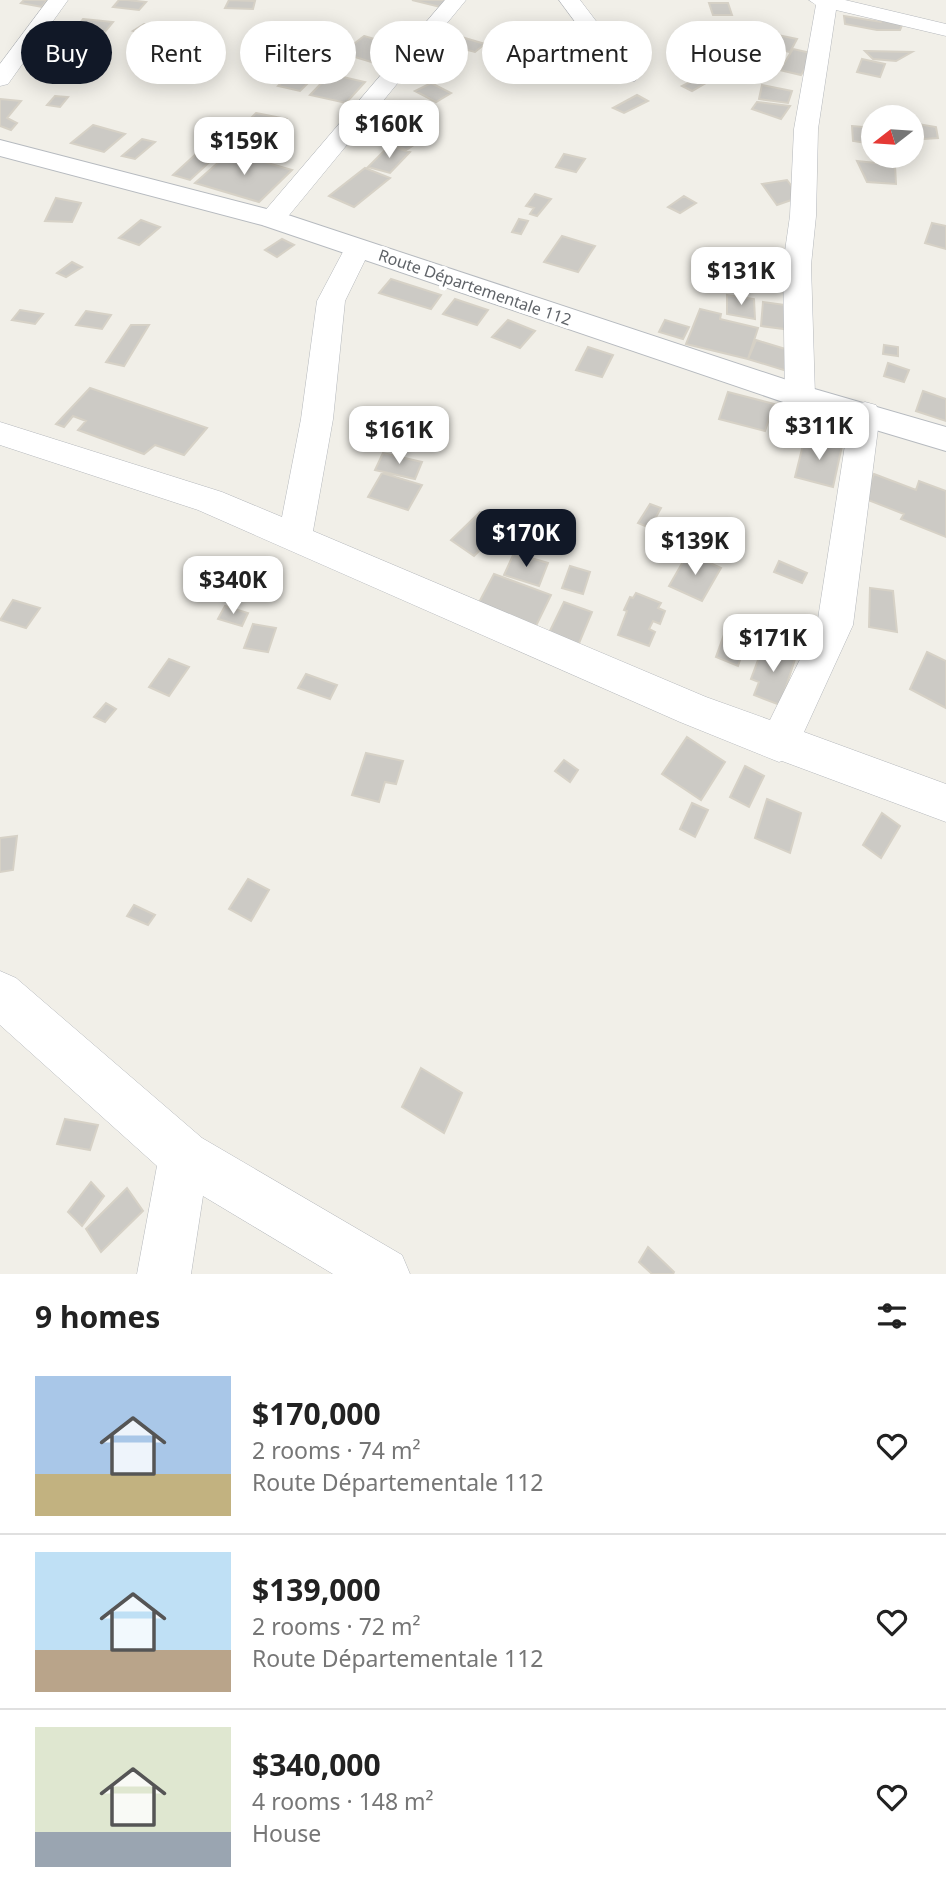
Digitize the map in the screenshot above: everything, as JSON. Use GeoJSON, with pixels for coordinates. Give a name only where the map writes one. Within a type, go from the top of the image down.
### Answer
{"type":"FeatureCollection","features":[{"type":"Feature","properties":{"kind":"main road","name":"Route Départementale 112"},"geometry":{"type":"LineString","coordinates":[[0,148],[272,219],[800,396],[946,439]]}},
{"type":"Feature","properties":{"kind":"street"},"geometry":{"type":"LineString","coordinates":[[0,79],[58,0]]}},
{"type":"Feature","properties":{"kind":"street"},"geometry":{"type":"LineString","coordinates":[[272,219],[456,0]]}},
{"type":"Feature","properties":{"kind":"street"},"geometry":{"type":"LineString","coordinates":[[569,0],[585,21]]}},
{"type":"Feature","properties":{"kind":"street"},"geometry":{"type":"LineString","coordinates":[[800,396],[797,265],[803,216],[806,129],[823,1],[946,30]]}},
{"type":"Feature","properties":{"kind":"street"},"geometry":{"type":"LineString","coordinates":[[295,538],[317,419],[331,301],[358,248]]}},
{"type":"Feature","properties":{"kind":"street"},"geometry":{"type":"LineString","coordinates":[[779,744],[835,625],[865,413]]}},
{"type":"Feature","properties":{"kind":"street"},"geometry":{"type":"LineString","coordinates":[[0,433],[210,501],[779,744],[946,803]]}},
{"type":"Feature","properties":{"kind":"street"},"geometry":{"type":"LineString","coordinates":[[0,994],[184,1156],[383,1274]]}},
{"type":"Feature","properties":{"kind":"street"},"geometry":{"type":"LineString","coordinates":[[164,1274],[184,1156]]}},
{"type":"Feature","properties":{"kind":"building"},"geometry":{"type":"Polygon","coordinates":[[[24,0],[47,0],[42,7],[21,3],[24,0]]]}},
{"type":"Feature","properties":{"kind":"building"},"geometry":{"type":"Polygon","coordinates":[[[119,0],[146,2],[139,10],[113,7],[119,0]]]}},
{"type":"Feature","properties":{"kind":"building"},"geometry":{"type":"Polygon","coordinates":[[[229,0],[255,1],[253,9],[225,8],[229,0]]]}},
{"type":"Feature","properties":{"kind":"building"},"geometry":{"type":"Polygon","coordinates":[[[412,0],[447,0],[440,7],[412,0]]]}},
{"type":"Feature","properties":{"kind":"building"},"geometry":{"type":"Polygon","coordinates":[[[709,3],[728,3],[732,15],[713,15],[709,3]]]}},
{"type":"Feature","properties":{"kind":"building"},"geometry":{"type":"Polygon","coordinates":[[[844,16],[903,23],[900,30],[877,30],[845,24],[844,16]]]}},
{"type":"Feature","properties":{"kind":"building"},"geometry":{"type":"Polygon","coordinates":[[[364,36],[370,38],[370,62],[356,57],[356,42],[364,36]]]}},
{"type":"Feature","properties":{"kind":"building"},"geometry":{"type":"Polygon","coordinates":[[[786,37],[797,39],[790,52],[786,51],[786,37]]]}},
{"type":"Feature","properties":{"kind":"building"},"geometry":{"type":"Polygon","coordinates":[[[468,39],[482,43],[475,52],[468,50],[468,39]]]}},
{"type":"Feature","properties":{"kind":"building"},"geometry":{"type":"Polygon","coordinates":[[[793,49],[815,54],[801,75],[786,71],[786,60],[793,49]]]}},
{"type":"Feature","properties":{"kind":"building"},"geometry":{"type":"Polygon","coordinates":[[[865,51],[912,52],[896,61],[873,59],[865,51]]]}},
{"type":"Feature","properties":{"kind":"building"},"geometry":{"type":"Polygon","coordinates":[[[862,59],[885,64],[880,77],[857,72],[862,59]]]}},
{"type":"Feature","properties":{"kind":"building"},"geometry":{"type":"Polygon","coordinates":[[[356,80],[365,82],[346,103],[310,95],[320,84],[356,84],[356,80]]]}},
{"type":"Feature","properties":{"kind":"building"},"geometry":{"type":"Polygon","coordinates":[[[280,84],[307,84],[300,91],[278,86],[280,84]]]}},
{"type":"Feature","properties":{"kind":"building"},"geometry":{"type":"Polygon","coordinates":[[[433,84],[451,93],[436,102],[415,91],[433,84]]]}},
{"type":"Feature","properties":{"kind":"building"},"geometry":{"type":"Polygon","coordinates":[[[686,84],[704,84],[692,91],[682,86],[686,84]]]}},
{"type":"Feature","properties":{"kind":"building"},"geometry":{"type":"Polygon","coordinates":[[[762,85],[792,91],[788,103],[759,99],[762,85]]]}},
{"type":"Feature","properties":{"kind":"building"},"geometry":{"type":"Polygon","coordinates":[[[637,95],[648,101],[624,113],[613,108],[637,95]]]}},
{"type":"Feature","properties":{"kind":"building"},"geometry":{"type":"Polygon","coordinates":[[[55,96],[68,97],[60,107],[47,105],[55,96]]]}},
{"type":"Feature","properties":{"kind":"building"},"geometry":{"type":"Polygon","coordinates":[[[0,99],[21,101],[7,118],[17,123],[11,130],[0,126],[0,99]]]}},
{"type":"Feature","properties":{"kind":"building"},"geometry":{"type":"Polygon","coordinates":[[[757,102],[790,106],[781,119],[752,109],[757,102]]]}},
{"type":"Feature","properties":{"kind":"building"},"geometry":{"type":"Polygon","coordinates":[[[385,111],[403,116],[393,126],[367,118],[371,113],[380,116],[385,111]]]}},
{"type":"Feature","properties":{"kind":"building"},"geometry":{"type":"Polygon","coordinates":[[[256,113],[286,119],[278,128],[247,122],[256,113]]]}},
{"type":"Feature","properties":{"kind":"building"},"geometry":{"type":"Polygon","coordinates":[[[93,125],[125,134],[104,152],[71,143],[93,125]]]}},
{"type":"Feature","properties":{"kind":"building"},"geometry":{"type":"Polygon","coordinates":[[[924,125],[936,127],[938,138],[924,139],[924,125]]]}},
{"type":"Feature","properties":{"kind":"building"},"geometry":{"type":"Polygon","coordinates":[[[852,126],[861,127],[861,142],[853,141],[852,126]]]}},
{"type":"Feature","properties":{"kind":"building"},"geometry":{"type":"Polygon","coordinates":[[[402,136],[417,143],[406,150],[391,143],[402,136]]]}},
{"type":"Feature","properties":{"kind":"building"},"geometry":{"type":"Polygon","coordinates":[[[142,139],[155,142],[135,159],[122,156],[142,139]]]}},
{"type":"Feature","properties":{"kind":"building"},"geometry":{"type":"Polygon","coordinates":[[[209,142],[226,147],[190,180],[173,175],[209,142]]]}},
{"type":"Feature","properties":{"kind":"building"},"geometry":{"type":"Polygon","coordinates":[[[389,146],[410,152],[390,173],[368,167],[389,146]]]}},
{"type":"Feature","properties":{"kind":"building"},"geometry":{"type":"Polygon","coordinates":[[[230,152],[292,170],[259,202],[195,183],[230,152]]]}},
{"type":"Feature","properties":{"kind":"building"},"geometry":{"type":"Polygon","coordinates":[[[564,154],[585,159],[576,172],[556,167],[564,154]]]}},
{"type":"Feature","properties":{"kind":"building"},"geometry":{"type":"Polygon","coordinates":[[[857,161],[861,161],[861,168],[895,168],[896,184],[867,182],[857,161]]]}},
{"type":"Feature","properties":{"kind":"building"},"geometry":{"type":"Polygon","coordinates":[[[365,168],[390,178],[354,207],[329,196],[365,168]]]}},
{"type":"Feature","properties":{"kind":"building"},"geometry":{"type":"Polygon","coordinates":[[[787,180],[800,197],[777,205],[762,184],[787,180]]]}},
{"type":"Feature","properties":{"kind":"building"},"geometry":{"type":"Polygon","coordinates":[[[535,194],[551,199],[537,216],[530,214],[534,208],[526,206],[535,194]]]}},
{"type":"Feature","properties":{"kind":"building"},"geometry":{"type":"Polygon","coordinates":[[[684,196],[696,203],[680,213],[668,207],[684,196]]]}},
{"type":"Feature","properties":{"kind":"building"},"geometry":{"type":"Polygon","coordinates":[[[56,198],[81,203],[72,222],[45,221],[56,198]]]}},
{"type":"Feature","properties":{"kind":"building"},"geometry":{"type":"Polygon","coordinates":[[[519,219],[528,221],[521,234],[512,232],[519,219]]]}},
{"type":"Feature","properties":{"kind":"building"},"geometry":{"type":"Polygon","coordinates":[[[141,220],[160,227],[139,245],[119,238],[141,220]]]}},
{"type":"Feature","properties":{"kind":"building"},"geometry":{"type":"Polygon","coordinates":[[[932,223],[946,226],[946,249],[925,243],[932,223]]]}},
{"type":"Feature","properties":{"kind":"building"},"geometry":{"type":"Polygon","coordinates":[[[562,236],[595,246],[578,272],[544,262],[562,236]]]}},
{"type":"Feature","properties":{"kind":"building"},"geometry":{"type":"Polygon","coordinates":[[[282,239],[294,245],[277,257],[265,250],[282,239]]]}},
{"type":"Feature","properties":{"kind":"building"},"geometry":{"type":"Polygon","coordinates":[[[72,262],[82,267],[66,277],[57,273],[72,262]]]}},
{"type":"Feature","properties":{"kind":"building"},"geometry":{"type":"Polygon","coordinates":[[[391,279],[441,295],[431,309],[379,293],[391,279]]]}},
{"type":"Feature","properties":{"kind":"building"},"geometry":{"type":"Polygon","coordinates":[[[727,295],[754,299],[755,319],[727,314],[727,295]]]}},
{"type":"Feature","properties":{"kind":"building"},"geometry":{"type":"Polygon","coordinates":[[[455,299],[488,310],[477,325],[443,314],[455,299]]]}},
{"type":"Feature","properties":{"kind":"building"},"geometry":{"type":"Polygon","coordinates":[[[763,302],[793,306],[792,330],[761,326],[763,302]]]}},
{"type":"Feature","properties":{"kind":"building"},"geometry":{"type":"Polygon","coordinates":[[[700,309],[721,314],[720,319],[758,328],[748,359],[686,344],[700,309]]]}},
{"type":"Feature","properties":{"kind":"building"},"geometry":{"type":"Polygon","coordinates":[[[20,310],[43,314],[35,324],[12,320],[20,310]]]}},
{"type":"Feature","properties":{"kind":"building"},"geometry":{"type":"Polygon","coordinates":[[[86,311],[111,315],[102,329],[76,325],[86,311]]]}},
{"type":"Feature","properties":{"kind":"building"},"geometry":{"type":"Polygon","coordinates":[[[508,320],[535,331],[520,348],[492,337],[508,320]]]}},
{"type":"Feature","properties":{"kind":"building"},"geometry":{"type":"Polygon","coordinates":[[[665,320],[689,327],[683,339],[659,332],[665,320]]]}},
{"type":"Feature","properties":{"kind":"building"},"geometry":{"type":"Polygon","coordinates":[[[131,325],[149,325],[124,366],[106,362],[131,325]]]}},
{"type":"Feature","properties":{"kind":"building"},"geometry":{"type":"Polygon","coordinates":[[[756,340],[795,352],[787,371],[748,359],[756,340]]]}},
{"type":"Feature","properties":{"kind":"building"},"geometry":{"type":"Polygon","coordinates":[[[884,345],[898,347],[898,356],[883,354],[884,345]]]}},
{"type":"Feature","properties":{"kind":"building"},"geometry":{"type":"Polygon","coordinates":[[[588,347],[613,355],[602,377],[576,370],[588,347]]]}},
{"type":"Feature","properties":{"kind":"building"},"geometry":{"type":"Polygon","coordinates":[[[888,363],[909,370],[904,382],[884,376],[888,363]]]}},
{"type":"Feature","properties":{"kind":"building"},"geometry":{"type":"Polygon","coordinates":[[[90,388],[207,428],[184,455],[155,445],[144,454],[78,430],[86,421],[73,416],[64,427],[56,424],[90,388]]]}},
{"type":"Feature","properties":{"kind":"building"},"geometry":{"type":"Polygon","coordinates":[[[923,391],[946,399],[946,421],[916,411],[923,391]]]}},
{"type":"Feature","properties":{"kind":"building"},"geometry":{"type":"Polygon","coordinates":[[[728,392],[774,404],[765,431],[719,419],[728,392]]]}},
{"type":"Feature","properties":{"kind":"building"},"geometry":{"type":"Polygon","coordinates":[[[805,437],[842,446],[833,487],[795,477],[805,437]]]}},
{"type":"Feature","properties":{"kind":"building"},"geometry":{"type":"Polygon","coordinates":[[[383,453],[422,462],[415,479],[375,470],[383,453]]]}},
{"type":"Feature","properties":{"kind":"building"},"geometry":{"type":"Polygon","coordinates":[[[382,473],[422,485],[408,510],[368,497],[382,473]]]}},
{"type":"Feature","properties":{"kind":"building"},"geometry":{"type":"Polygon","coordinates":[[[874,474],[916,490],[919,481],[946,491],[946,537],[901,519],[904,514],[863,498],[874,474]]]}},
{"type":"Feature","properties":{"kind":"building"},"geometry":{"type":"Polygon","coordinates":[[[650,504],[661,508],[650,528],[638,523],[650,504]]]}},
{"type":"Feature","properties":{"kind":"building"},"geometry":{"type":"Polygon","coordinates":[[[480,512],[504,527],[474,556],[451,540],[480,512]]]}},
{"type":"Feature","properties":{"kind":"building"},"geometry":{"type":"Polygon","coordinates":[[[660,524],[684,528],[682,559],[657,555],[660,524]]]}},
{"type":"Feature","properties":{"kind":"building"},"geometry":{"type":"Polygon","coordinates":[[[514,553],[548,563],[539,586],[504,575],[514,553]]]}},
{"type":"Feature","properties":{"kind":"building"},"geometry":{"type":"Polygon","coordinates":[[[688,553],[721,568],[702,601],[669,586],[688,553]]]}},
{"type":"Feature","properties":{"kind":"building"},"geometry":{"type":"Polygon","coordinates":[[[779,561],[807,573],[802,583],[774,572],[779,561]]]}},
{"type":"Feature","properties":{"kind":"building"},"geometry":{"type":"Polygon","coordinates":[[[570,566],[590,572],[583,594],[562,588],[570,566]]]}},
{"type":"Feature","properties":{"kind":"building"},"geometry":{"type":"Polygon","coordinates":[[[494,574],[551,595],[533,632],[475,610],[494,574]]]}},
{"type":"Feature","properties":{"kind":"building"},"geometry":{"type":"Polygon","coordinates":[[[870,588],[893,591],[897,632],[869,627],[870,588]]]}},
{"type":"Feature","properties":{"kind":"building"},"geometry":{"type":"Polygon","coordinates":[[[636,593],[661,603],[658,608],[665,611],[660,624],[653,621],[649,629],[655,632],[649,646],[618,635],[627,611],[624,610],[630,597],[633,598],[636,593]]]}},
{"type":"Feature","properties":{"kind":"building"},"geometry":{"type":"Polygon","coordinates":[[[13,600],[40,608],[26,628],[0,620],[13,600]]]}},
{"type":"Feature","properties":{"kind":"building"},"geometry":{"type":"Polygon","coordinates":[[[564,602],[592,612],[577,648],[547,637],[564,602]]]}},
{"type":"Feature","properties":{"kind":"building"},"geometry":{"type":"Polygon","coordinates":[[[225,606],[248,613],[242,626],[218,619],[225,606]]]}},
{"type":"Feature","properties":{"kind":"building"},"geometry":{"type":"Polygon","coordinates":[[[253,624],[276,628],[268,652],[244,648],[253,624]]]}},
{"type":"Feature","properties":{"kind":"building"},"geometry":{"type":"Polygon","coordinates":[[[726,629],[748,637],[738,666],[716,657],[726,629]]]}},
{"type":"Feature","properties":{"kind":"building"},"geometry":{"type":"Polygon","coordinates":[[[764,644],[796,656],[780,705],[754,695],[759,682],[751,679],[764,644]]]}},
{"type":"Feature","properties":{"kind":"building"},"geometry":{"type":"Polygon","coordinates":[[[927,652],[946,661],[946,708],[910,689],[927,652]]]}},
{"type":"Feature","properties":{"kind":"building"},"geometry":{"type":"Polygon","coordinates":[[[169,659],[189,667],[169,696],[149,687],[169,659]]]}},
{"type":"Feature","properties":{"kind":"building"},"geometry":{"type":"Polygon","coordinates":[[[306,674],[337,685],[330,699],[298,688],[306,674]]]}},
{"type":"Feature","properties":{"kind":"building"},"geometry":{"type":"Polygon","coordinates":[[[106,703],[116,709],[105,722],[94,717],[106,703]]]}},
{"type":"Feature","properties":{"kind":"building"},"geometry":{"type":"Polygon","coordinates":[[[687,737],[725,762],[701,800],[662,774],[687,737]]]}},
{"type":"Feature","properties":{"kind":"building"},"geometry":{"type":"Polygon","coordinates":[[[366,753],[403,761],[396,784],[385,782],[379,802],[352,795],[366,753]]]}},
{"type":"Feature","properties":{"kind":"building"},"geometry":{"type":"Polygon","coordinates":[[[564,760],[578,770],[570,782],[555,771],[564,760]]]}},
{"type":"Feature","properties":{"kind":"building"},"geometry":{"type":"Polygon","coordinates":[[[745,766],[764,776],[749,807],[730,797],[745,766]]]}},
{"type":"Feature","properties":{"kind":"building"},"geometry":{"type":"Polygon","coordinates":[[[767,799],[801,813],[790,853],[755,838],[767,799]]]}},
{"type":"Feature","properties":{"kind":"building"},"geometry":{"type":"Polygon","coordinates":[[[692,803],[708,810],[695,837],[680,829],[692,803]]]}},
{"type":"Feature","properties":{"kind":"building"},"geometry":{"type":"Polygon","coordinates":[[[882,813],[900,826],[881,858],[863,845],[882,813]]]}},
{"type":"Feature","properties":{"kind":"building"},"geometry":{"type":"Polygon","coordinates":[[[17,836],[13,870],[0,872],[0,838],[17,836]]]}},
{"type":"Feature","properties":{"kind":"building"},"geometry":{"type":"Polygon","coordinates":[[[248,879],[269,890],[251,921],[229,909],[248,879]]]}},
{"type":"Feature","properties":{"kind":"building"},"geometry":{"type":"Polygon","coordinates":[[[134,905],[155,915],[148,925],[127,916],[134,905]]]}},
{"type":"Feature","properties":{"kind":"building"},"geometry":{"type":"Polygon","coordinates":[[[421,1068],[462,1093],[444,1133],[402,1107],[421,1068]]]}},
{"type":"Feature","properties":{"kind":"building"},"geometry":{"type":"Polygon","coordinates":[[[65,1119],[98,1125],[90,1150],[57,1144],[65,1119]]]}},
{"type":"Feature","properties":{"kind":"building"},"geometry":{"type":"Polygon","coordinates":[[[91,1182],[104,1196],[82,1226],[68,1212],[91,1182]]]}},
{"type":"Feature","properties":{"kind":"building"},"geometry":{"type":"Polygon","coordinates":[[[127,1188],[143,1211],[101,1252],[86,1229],[127,1188]]]}},
{"type":"Feature","properties":{"kind":"building"},"geometry":{"type":"Polygon","coordinates":[[[648,1247],[673,1274],[652,1274],[639,1262],[648,1247]]]}}]}
